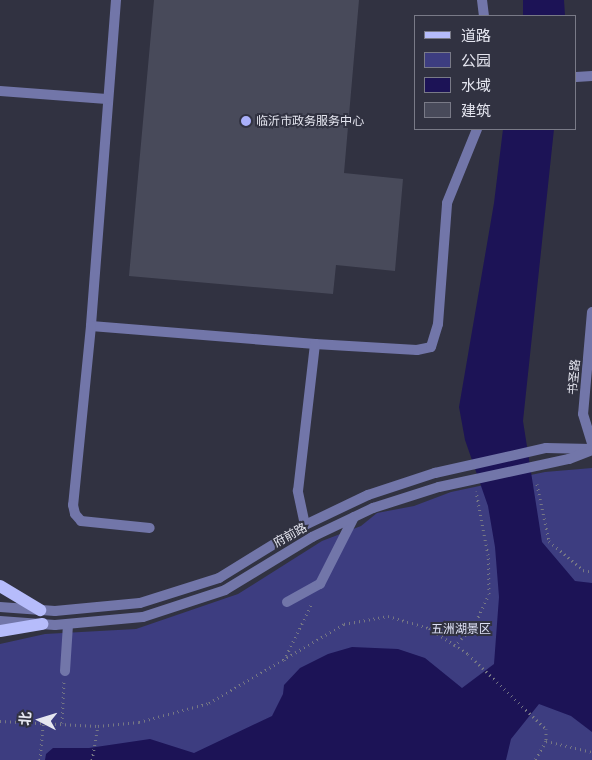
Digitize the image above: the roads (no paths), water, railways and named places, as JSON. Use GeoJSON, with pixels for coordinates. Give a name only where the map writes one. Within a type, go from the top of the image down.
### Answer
{"type":"FeatureCollection","features":[{"type":"Feature","properties":{"kind":"main road"},"geometry":{"type":"LineString","coordinates":[[0,586],[40,610]]}},
{"type":"Feature","properties":{"kind":"main road"},"geometry":{"type":"LineString","coordinates":[[0,631],[42,624]]}},
{"type":"Feature","properties":{"kind":"street"},"geometry":{"type":"LineString","coordinates":[[116,0],[91,326],[73,505],[75,514],[80,521],[150,528]]}},
{"type":"Feature","properties":{"kind":"street"},"geometry":{"type":"LineString","coordinates":[[482,0],[484,15]]}},
{"type":"Feature","properties":{"kind":"street"},"geometry":{"type":"LineString","coordinates":[[577,77],[592,76]]}},
{"type":"Feature","properties":{"kind":"street"},"geometry":{"type":"LineString","coordinates":[[0,91],[108,98]]}},
{"type":"Feature","properties":{"kind":"street"},"geometry":{"type":"LineString","coordinates":[[91,326],[315,344],[417,350],[431,346],[438,324],[447,203],[477,130]]}},
{"type":"Feature","properties":{"kind":"street","name":"书圣路"},"geometry":{"type":"LineString","coordinates":[[592,312],[583,414],[592,444]]}},
{"type":"Feature","properties":{"kind":"street"},"geometry":{"type":"LineString","coordinates":[[305,525],[298,491],[315,344]]}},
{"type":"Feature","properties":{"kind":"street","name":"府前路"},"geometry":{"type":"LineString","coordinates":[[0,607],[40,610],[91,609],[140,603],[218,578],[305,525],[368,495],[435,473],[546,448],[592,450]]}},
{"type":"Feature","properties":{"kind":"street","name":"府前路"},"geometry":{"type":"LineString","coordinates":[[0,621],[68,624],[143,617],[225,590],[268,562],[354,517],[439,487],[546,464],[592,450]]}},
{"type":"Feature","properties":{"kind":"street"},"geometry":{"type":"LineString","coordinates":[[287,602],[320,584],[354,517]]}},
{"type":"Feature","properties":{"kind":"street"},"geometry":{"type":"LineString","coordinates":[[65,671],[68,624]]}},
{"type":"Feature","properties":{"kind":"water"},"geometry":{"type":"Polygon","coordinates":[[[523,0],[564,0],[565,15],[523,15],[523,0]]]}},
{"type":"Feature","properties":{"kind":"water"},"geometry":{"type":"Polygon","coordinates":[[[503,130],[554,130],[523,421],[542,542],[575,581],[592,583],[592,732],[571,716],[539,704],[511,739],[506,760],[45,760],[46,754],[53,748],[89,748],[150,739],[194,753],[272,716],[283,694],[284,685],[300,668],[328,654],[352,647],[398,649],[425,658],[462,688],[494,664],[499,597],[495,547],[488,506],[465,440],[459,407],[494,203],[503,130]]]}},
{"type":"Feature","properties":{"kind":"place","name":"临沂市政务服务中心"},"geometry":{"type":"Point","coordinates":[246,121]}},
{"type":"Feature","properties":{"kind":"park label","name":"五洲湖景区"},"geometry":{"type":"Point","coordinates":[461,629]}}]}
